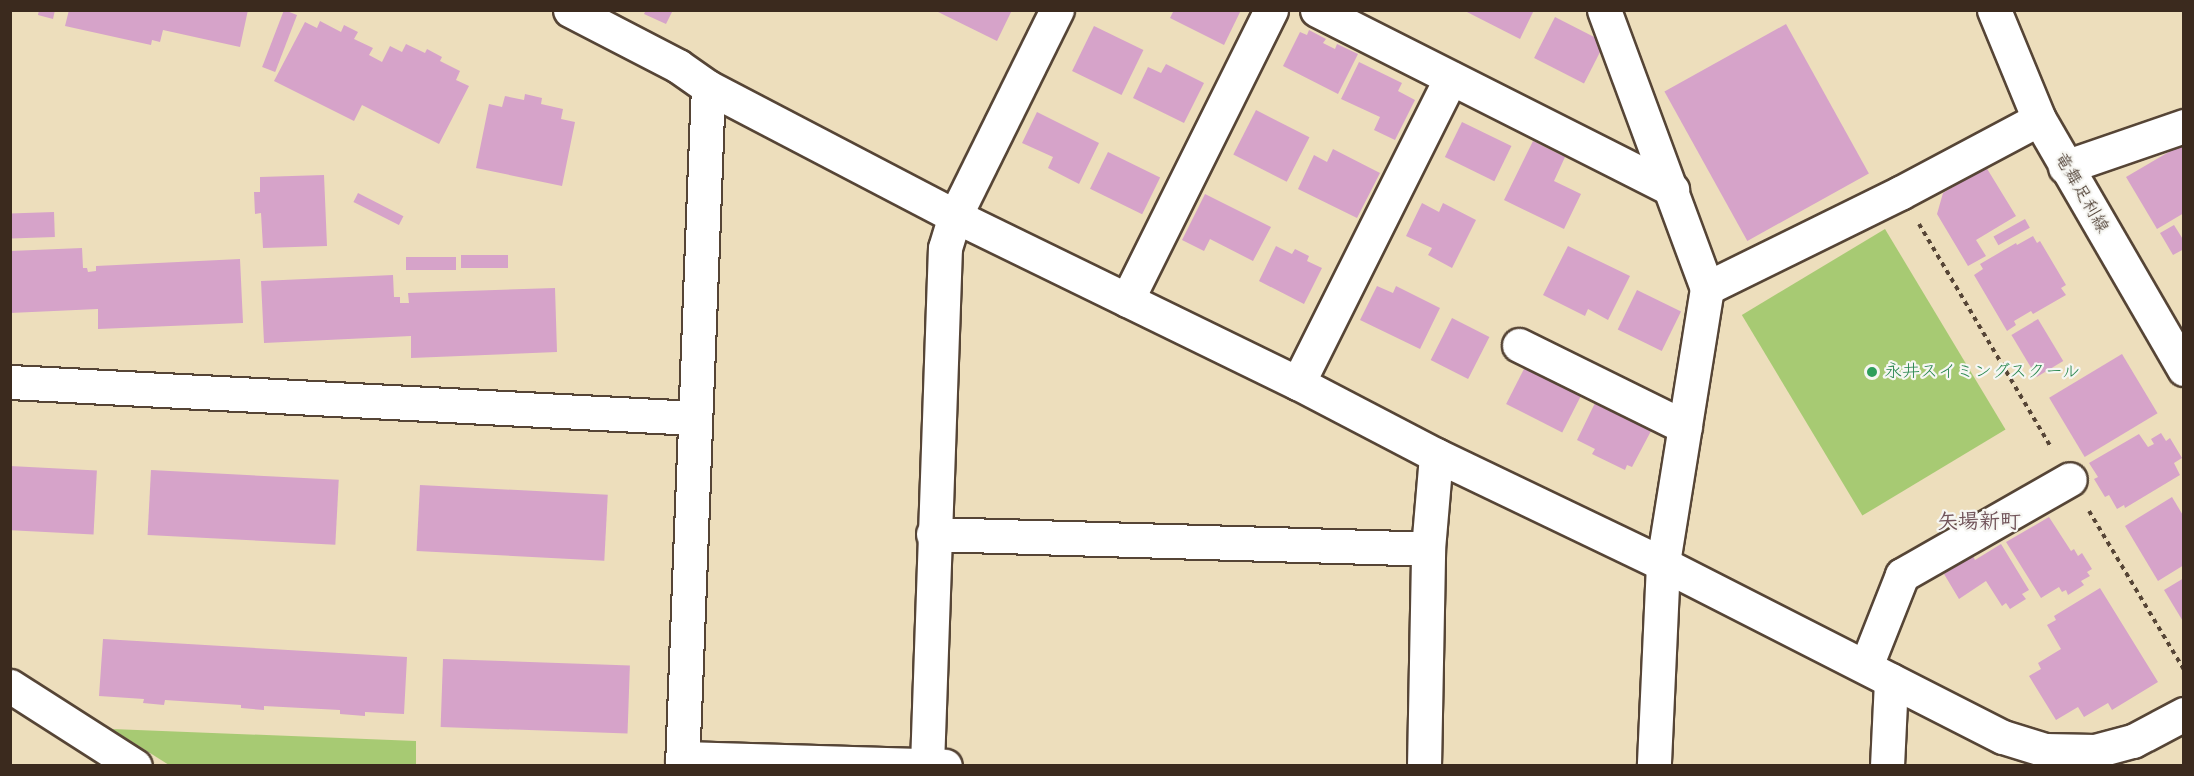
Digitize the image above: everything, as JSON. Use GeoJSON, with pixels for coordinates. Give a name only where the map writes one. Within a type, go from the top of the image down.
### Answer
{"type":"FeatureCollection","features":[{"type":"Feature","properties":{"kind":"street"},"geometry":{"type":"LineString","coordinates":[[927,765],[933,534],[945,248],[955,216],[1057,10]]}},
{"type":"Feature","properties":{"kind":"street"},"geometry":{"type":"LineString","coordinates":[[1127,300],[1271,10]]}},
{"type":"Feature","properties":{"kind":"street"},"geometry":{"type":"LineString","coordinates":[[1317,10],[1672,189]]}},
{"type":"Feature","properties":{"kind":"street"},"geometry":{"type":"LineString","coordinates":[[1604,10],[1707,288],[1663,564],[1654,765]]}},
{"type":"Feature","properties":{"kind":"street","name":"竜舞足利線"},"geometry":{"type":"LineString","coordinates":[[1994,10],[2039,119],[2184,369]]}},
{"type":"Feature","properties":{"kind":"street"},"geometry":{"type":"LineString","coordinates":[[588,14],[678,66],[708,87],[955,216],[1298,383],[1436,455],[1663,564],[2003,737],[2045,750],[2095,752],[2133,741],[2184,714]]}},
{"type":"Feature","properties":{"kind":"street"},"geometry":{"type":"LineString","coordinates":[[1298,383],[1451,78]]}},
{"type":"Feature","properties":{"kind":"street"},"geometry":{"type":"LineString","coordinates":[[708,87],[682,762],[945,765]]}},
{"type":"Feature","properties":{"kind":"street"},"geometry":{"type":"LineString","coordinates":[[1707,288],[1900,193],[2039,119]]}},
{"type":"Feature","properties":{"kind":"street"},"geometry":{"type":"LineString","coordinates":[[2065,167],[2184,126]]}},
{"type":"Feature","properties":{"kind":"street"},"geometry":{"type":"LineString","coordinates":[[1519,345],[1685,427]]}},
{"type":"Feature","properties":{"kind":"street"},"geometry":{"type":"LineString","coordinates":[[10,382],[695,418]]}},
{"type":"Feature","properties":{"kind":"street"},"geometry":{"type":"LineString","coordinates":[[1424,765],[1428,549],[1436,455]]}},
{"type":"Feature","properties":{"kind":"street"},"geometry":{"type":"LineString","coordinates":[[1887,765],[1878,673],[1902,575],[2070,479]]}},
{"type":"Feature","properties":{"kind":"street"},"geometry":{"type":"LineString","coordinates":[[933,534],[1428,549]]}},
{"type":"Feature","properties":{"kind":"street"},"geometry":{"type":"LineString","coordinates":[[10,686],[135,765]]}},
{"type":"Feature","properties":{"kind":"path"},"geometry":{"type":"LineString","coordinates":[[1916,219],[2184,670]]}},
{"type":"Feature","properties":{"kind":"green space","name":"永井スイミングスクール"},"geometry":{"type":"Polygon","coordinates":[[[1885,229],[2006,430],[1862,516],[1742,315],[1885,229]]]}},
{"type":"Feature","properties":{"kind":"green space"},"geometry":{"type":"Polygon","coordinates":[[[112,729],[416,741],[416,765],[169,765],[112,729]]]}},
{"type":"Feature","properties":{"kind":"building"},"geometry":{"type":"Polygon","coordinates":[[[39,10],[55,10],[53,19],[38,15],[39,10]]]}},
{"type":"Feature","properties":{"kind":"building"},"geometry":{"type":"Polygon","coordinates":[[[69,10],[248,10],[240,47],[163,30],[160,42],[152,40],[151,45],[65,26],[69,10]]]}},
{"type":"Feature","properties":{"kind":"building"},"geometry":{"type":"Polygon","coordinates":[[[284,10],[297,15],[275,72],[262,67],[284,10]]]}},
{"type":"Feature","properties":{"kind":"building"},"geometry":{"type":"Polygon","coordinates":[[[646,10],[673,10],[666,24],[644,14],[646,10]]]}},
{"type":"Feature","properties":{"kind":"building"},"geometry":{"type":"Polygon","coordinates":[[[934,10],[1012,10],[997,41],[934,10]]]}},
{"type":"Feature","properties":{"kind":"building"},"geometry":{"type":"Polygon","coordinates":[[[1174,10],[1241,10],[1224,45],[1170,18],[1174,10]]]}},
{"type":"Feature","properties":{"kind":"building"},"geometry":{"type":"Polygon","coordinates":[[[1463,10],[1534,10],[1520,39],[1463,10]]]}},
{"type":"Feature","properties":{"kind":"building"},"geometry":{"type":"Polygon","coordinates":[[[1555,17],[1605,42],[1584,83],[1534,58],[1555,17]]]}},
{"type":"Feature","properties":{"kind":"building"},"geometry":{"type":"Polygon","coordinates":[[[320,21],[341,32],[344,25],[358,32],[354,39],[373,48],[369,55],[382,62],[390,46],[402,52],[406,44],[425,53],[427,49],[442,57],[440,61],[460,71],[456,80],[469,86],[439,144],[362,105],[354,121],[274,81],[305,22],[317,28],[320,21]]]}},
{"type":"Feature","properties":{"kind":"building"},"geometry":{"type":"Polygon","coordinates":[[[1786,24],[1869,174],[1747,241],[1664,91],[1786,24]]]}},
{"type":"Feature","properties":{"kind":"building"},"geometry":{"type":"Polygon","coordinates":[[[1094,26],[1143,50],[1122,95],[1072,71],[1094,26]]]}},
{"type":"Feature","properties":{"kind":"building"},"geometry":{"type":"Polygon","coordinates":[[[1309,30],[1326,39],[1323,43],[1335,49],[1337,44],[1358,54],[1338,94],[1283,66],[1300,32],[1307,35],[1309,30]]]}},
{"type":"Feature","properties":{"kind":"building"},"geometry":{"type":"Polygon","coordinates":[[[1359,62],[1402,83],[1398,91],[1415,100],[1395,140],[1374,130],[1380,117],[1341,99],[1359,62]]]}},
{"type":"Feature","properties":{"kind":"building"},"geometry":{"type":"Polygon","coordinates":[[[1166,64],[1204,83],[1184,123],[1133,98],[1148,67],[1161,73],[1166,64]]]}},
{"type":"Feature","properties":{"kind":"building"},"geometry":{"type":"Polygon","coordinates":[[[525,94],[542,98],[541,104],[563,109],[561,119],[575,122],[562,186],[476,168],[489,104],[502,107],[505,96],[524,100],[525,94]]]}},
{"type":"Feature","properties":{"kind":"building"},"geometry":{"type":"Polygon","coordinates":[[[1256,110],[1309,137],[1287,182],[1233,155],[1256,110]]]}},
{"type":"Feature","properties":{"kind":"building"},"geometry":{"type":"Polygon","coordinates":[[[1037,112],[1099,143],[1079,184],[1048,168],[1053,157],[1022,143],[1037,112]]]}},
{"type":"Feature","properties":{"kind":"building"},"geometry":{"type":"Polygon","coordinates":[[[1462,122],[1511,146],[1494,181],[1445,157],[1462,122]]]}},
{"type":"Feature","properties":{"kind":"building"},"geometry":{"type":"Polygon","coordinates":[[[1533,141],[1565,157],[1554,181],[1581,194],[1564,229],[1504,200],[1533,141]]]}},
{"type":"Feature","properties":{"kind":"building"},"geometry":{"type":"Polygon","coordinates":[[[2184,143],[2184,213],[2157,229],[2126,177],[2184,143]]]}},
{"type":"Feature","properties":{"kind":"building"},"geometry":{"type":"Polygon","coordinates":[[[1333,149],[1380,173],[1357,218],[1298,189],[1314,155],[1327,162],[1333,149]]]}},
{"type":"Feature","properties":{"kind":"building"},"geometry":{"type":"Polygon","coordinates":[[[1108,152],[1160,177],[1142,214],[1090,189],[1108,152]]]}},
{"type":"Feature","properties":{"kind":"building"},"geometry":{"type":"Polygon","coordinates":[[[1986,167],[2016,216],[1976,240],[1986,256],[1968,266],[1937,214],[1943,193],[1986,167]]]}},
{"type":"Feature","properties":{"kind":"building"},"geometry":{"type":"Polygon","coordinates":[[[324,175],[327,246],[263,248],[261,213],[255,214],[254,192],[260,192],[260,177],[324,175]]]}},
{"type":"Feature","properties":{"kind":"building"},"geometry":{"type":"Polygon","coordinates":[[[358,193],[403,216],[399,225],[353,202],[358,193]]]}},
{"type":"Feature","properties":{"kind":"building"},"geometry":{"type":"Polygon","coordinates":[[[1205,194],[1271,227],[1253,261],[1210,239],[1204,251],[1182,240],[1205,194]]]}},
{"type":"Feature","properties":{"kind":"building"},"geometry":{"type":"Polygon","coordinates":[[[1422,203],[1439,212],[1443,203],[1476,220],[1452,268],[1428,255],[1432,248],[1406,236],[1422,203]]]}},
{"type":"Feature","properties":{"kind":"building"},"geometry":{"type":"Polygon","coordinates":[[[54,212],[55,237],[11,239],[10,214],[54,212]]]}},
{"type":"Feature","properties":{"kind":"building"},"geometry":{"type":"Polygon","coordinates":[[[2025,219],[2030,228],[1998,245],[1994,236],[2025,219]]]}},
{"type":"Feature","properties":{"kind":"building"},"geometry":{"type":"Polygon","coordinates":[[[2174,225],[2184,241],[2184,249],[2173,255],[2160,233],[2174,225]]]}},
{"type":"Feature","properties":{"kind":"building"},"geometry":{"type":"Polygon","coordinates":[[[2033,236],[2037,243],[2040,241],[2066,285],[2061,288],[2066,295],[2033,314],[2031,311],[2014,321],[2016,325],[2007,331],[1974,275],[1983,269],[1980,264],[2033,236]]]}},
{"type":"Feature","properties":{"kind":"building"},"geometry":{"type":"Polygon","coordinates":[[[1276,246],[1292,254],[1295,249],[1309,256],[1307,261],[1322,268],[1304,304],[1259,281],[1276,246]]]}},
{"type":"Feature","properties":{"kind":"building"},"geometry":{"type":"Polygon","coordinates":[[[1568,246],[1630,276],[1608,320],[1588,309],[1585,316],[1543,295],[1568,246]]]}},
{"type":"Feature","properties":{"kind":"building"},"geometry":{"type":"Polygon","coordinates":[[[82,248],[83,268],[87,268],[88,272],[96,271],[96,266],[240,259],[243,323],[98,329],[98,309],[10,313],[10,251],[82,248]]]}},
{"type":"Feature","properties":{"kind":"building"},"geometry":{"type":"Polygon","coordinates":[[[461,255],[508,255],[508,268],[461,268],[461,255]]]}},
{"type":"Feature","properties":{"kind":"building"},"geometry":{"type":"Polygon","coordinates":[[[406,257],[456,257],[456,270],[406,270],[406,257]]]}},
{"type":"Feature","properties":{"kind":"building"},"geometry":{"type":"Polygon","coordinates":[[[393,275],[394,297],[400,297],[400,303],[409,303],[408,293],[555,288],[557,352],[411,358],[411,336],[264,343],[261,281],[393,275]]]}},
{"type":"Feature","properties":{"kind":"building"},"geometry":{"type":"Polygon","coordinates":[[[1377,286],[1393,293],[1396,286],[1440,308],[1420,349],[1360,320],[1377,286]]]}},
{"type":"Feature","properties":{"kind":"building"},"geometry":{"type":"Polygon","coordinates":[[[1637,290],[1681,311],[1662,351],[1618,330],[1637,290]]]}},
{"type":"Feature","properties":{"kind":"building"},"geometry":{"type":"Polygon","coordinates":[[[1452,318],[1489,337],[1468,379],[1431,360],[1452,318]]]}},
{"type":"Feature","properties":{"kind":"building"},"geometry":{"type":"Polygon","coordinates":[[[2038,319],[2063,361],[2037,377],[2011,335],[2038,319]]]}},
{"type":"Feature","properties":{"kind":"building"},"geometry":{"type":"Polygon","coordinates":[[[2122,354],[2158,413],[2085,457],[2049,398],[2122,354]]]}},
{"type":"Feature","properties":{"kind":"building"},"geometry":{"type":"Polygon","coordinates":[[[1527,363],[1583,392],[1562,433],[1506,404],[1527,363]]]}},
{"type":"Feature","properties":{"kind":"building"},"geometry":{"type":"Polygon","coordinates":[[[1595,403],[1651,431],[1632,467],[1627,465],[1625,470],[1592,454],[1595,449],[1577,440],[1595,403]]]}},
{"type":"Feature","properties":{"kind":"building"},"geometry":{"type":"Polygon","coordinates":[[[2161,433],[2166,441],[2170,438],[2182,458],[2174,463],[2180,475],[2125,508],[2124,505],[2117,509],[2109,495],[2105,497],[2094,479],[2098,477],[2089,463],[2139,434],[2148,447],[2154,444],[2151,439],[2161,433]]]}},
{"type":"Feature","properties":{"kind":"building"},"geometry":{"type":"Polygon","coordinates":[[[10,466],[97,471],[94,534],[10,530],[10,466]]]}},
{"type":"Feature","properties":{"kind":"building"},"geometry":{"type":"Polygon","coordinates":[[[151,470],[339,480],[335,545],[148,535],[151,470]]]}},
{"type":"Feature","properties":{"kind":"building"},"geometry":{"type":"Polygon","coordinates":[[[420,485],[608,495],[604,561],[417,551],[420,485]]]}},
{"type":"Feature","properties":{"kind":"building"},"geometry":{"type":"Polygon","coordinates":[[[2172,497],[2184,517],[2184,565],[2158,581],[2125,526],[2172,497]]]}},
{"type":"Feature","properties":{"kind":"building"},"geometry":{"type":"Polygon","coordinates":[[[2049,517],[2071,551],[2074,549],[2078,556],[2082,553],[2092,569],[2087,572],[2090,576],[2081,581],[2084,585],[2068,595],[2066,590],[2062,592],[2059,587],[2041,598],[2006,542],[2049,517]]]}},
{"type":"Feature","properties":{"kind":"building"},"geometry":{"type":"Polygon","coordinates":[[[2001,544],[2029,590],[2022,594],[2026,599],[2010,609],[2006,603],[2002,606],[1986,581],[1959,599],[1944,574],[1973,556],[1975,560],[2001,544]]]}},
{"type":"Feature","properties":{"kind":"building"},"geometry":{"type":"Polygon","coordinates":[[[2184,578],[2184,623],[2164,590],[2184,578]]]}},
{"type":"Feature","properties":{"kind":"building"},"geometry":{"type":"Polygon","coordinates":[[[2100,588],[2158,682],[2112,710],[2108,703],[2084,717],[2078,707],[2056,720],[2029,676],[2041,669],[2038,663],[2061,649],[2047,625],[2056,620],[2054,616],[2100,588]]]}},
{"type":"Feature","properties":{"kind":"building"},"geometry":{"type":"Polygon","coordinates":[[[103,639],[407,657],[404,714],[365,712],[365,716],[340,714],[340,710],[264,706],[264,710],[241,708],[241,705],[165,700],[164,705],[143,703],[144,699],[99,696],[103,639]]]}},
{"type":"Feature","properties":{"kind":"building"},"geometry":{"type":"Polygon","coordinates":[[[443,659],[630,666],[628,733],[441,727],[443,659]]]}},
{"type":"Feature","properties":{"kind":"place","name":"永井スイミングスクール"},"geometry":{"type":"Point","coordinates":[1872,372]}},
{"type":"Feature","properties":{"kind":"district","name":"矢場新町"},"geometry":{"type":"Point","coordinates":[1979,522]}}]}
